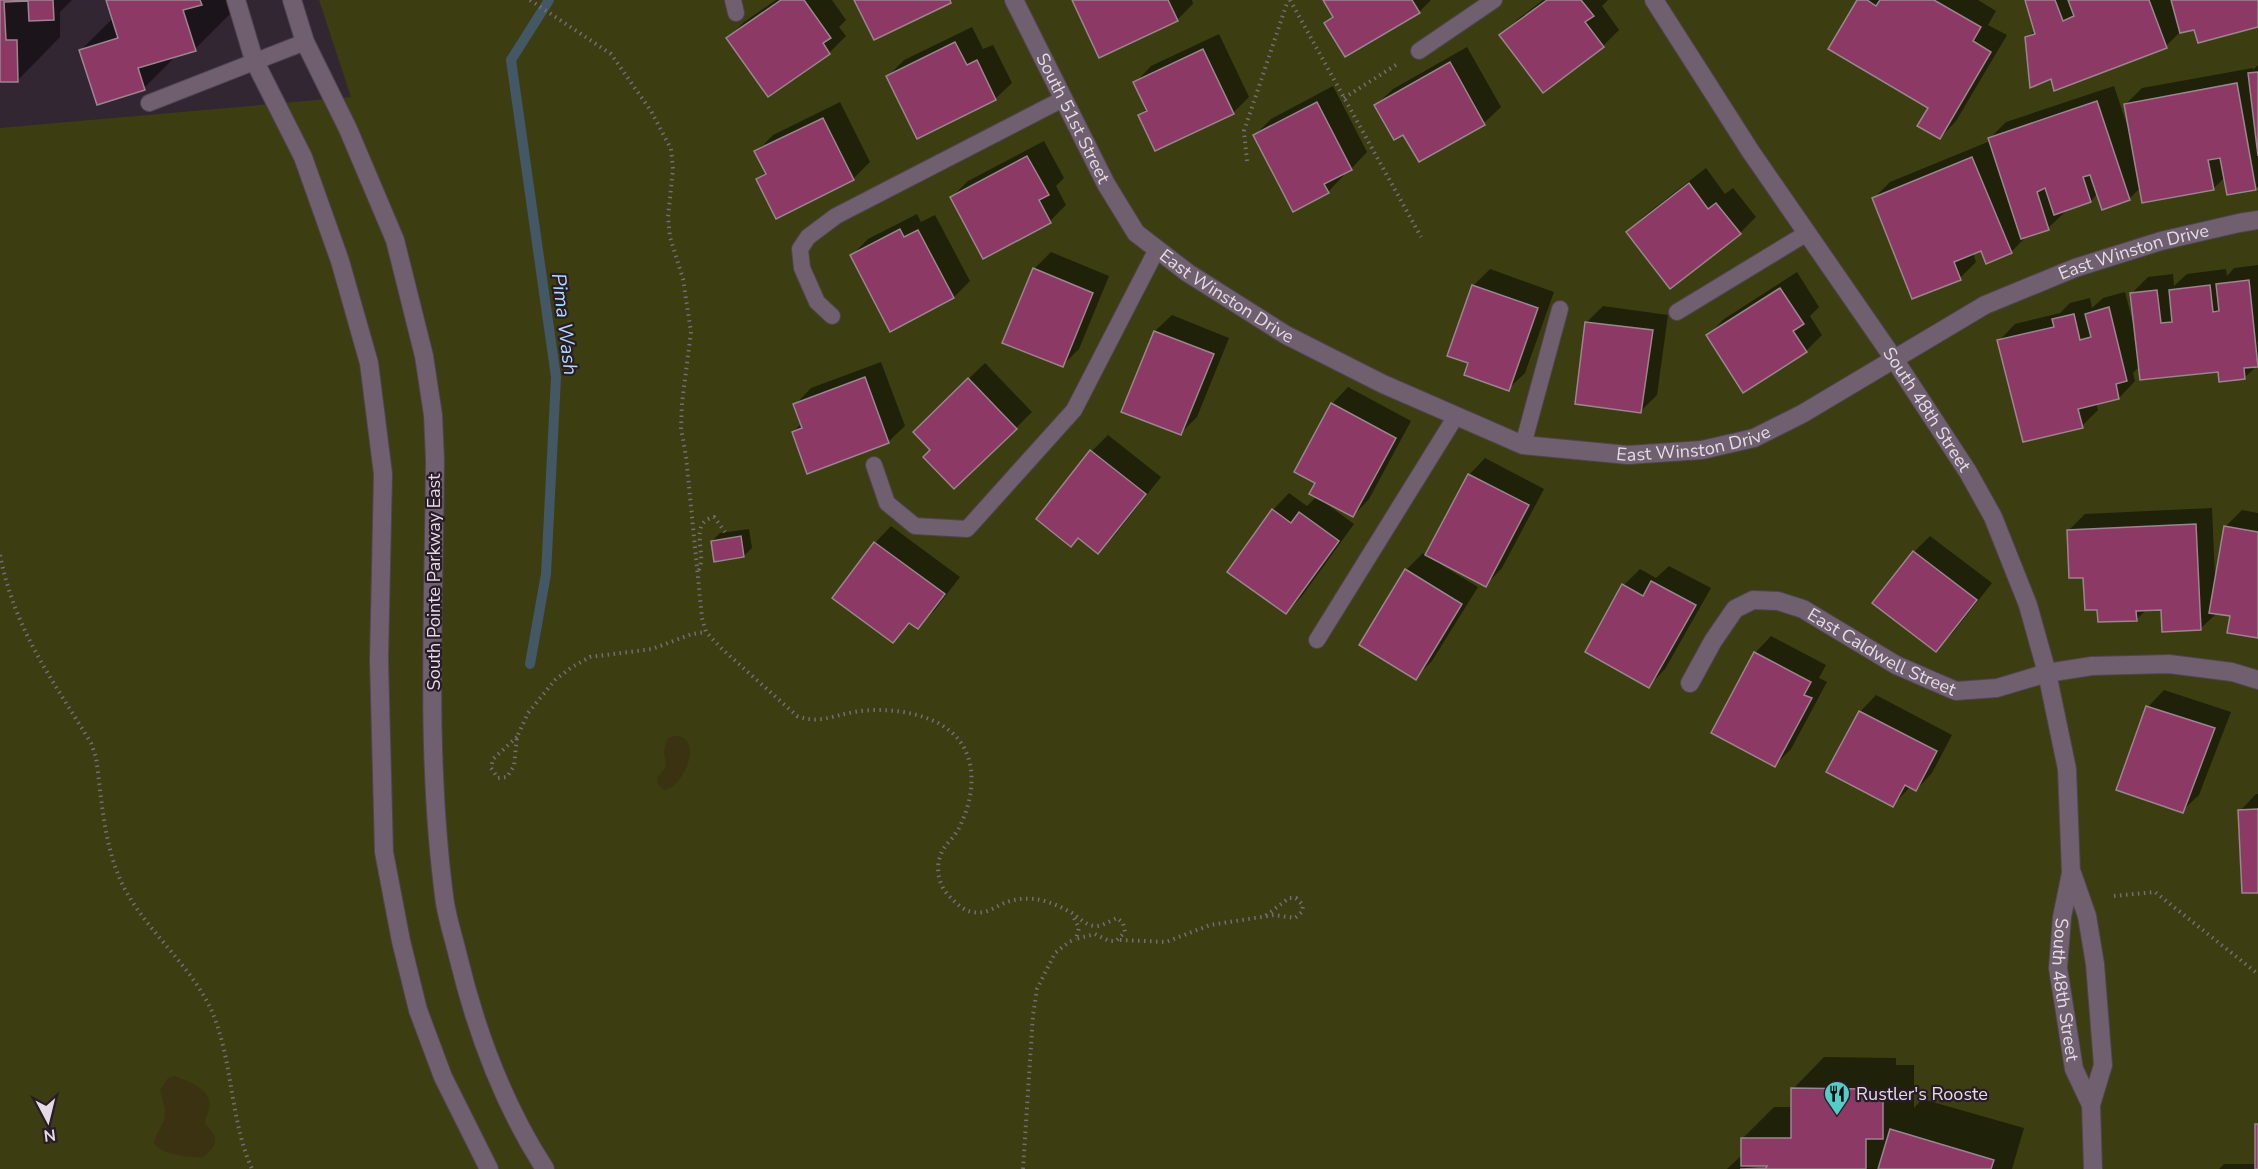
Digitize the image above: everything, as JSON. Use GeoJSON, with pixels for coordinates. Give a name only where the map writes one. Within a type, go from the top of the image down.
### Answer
{"type":"FeatureCollection","features":[{"type":"Feature","properties":{"kind":"street"},"geometry":{"type":"LineString","coordinates":[[236,0],[256,63],[303,157],[340,261],[369,363],[383,474],[379,660],[384,852],[401,941],[418,1010],[443,1077],[489,1169]]}},
{"type":"Feature","properties":{"kind":"street","name":"South Pointe Parkway East"},"geometry":{"type":"LineString","coordinates":[[292,0],[305,42],[348,129],[395,240],[424,356],[433,415],[435,460],[434,792],[446,906],[466,990],[487,1057],[531,1148],[544,1169]]}},
{"type":"Feature","properties":{"kind":"street","name":"South 51st Street"},"geometry":{"type":"LineString","coordinates":[[1014,0],[1106,184],[1136,233]]}},
{"type":"Feature","properties":{"kind":"street","name":"South 48th Street"},"geometry":{"type":"LineString","coordinates":[[1654,0],[1751,152],[1894,359],[1968,472],[1993,518],[2028,605],[2047,673],[2067,770],[2071,873],[2061,917],[2058,968],[2073,1069],[2091,1105]]}},
{"type":"Feature","properties":{"kind":"street","name":"East Winston Drive"},"geometry":{"type":"LineString","coordinates":[[1136,233],[1188,273],[1286,335],[1383,384],[1523,445],[1628,455],[1702,450],[1754,438],[1802,414],[1985,306],[2075,268],[2161,242],[2258,220]]}},
{"type":"Feature","properties":{"kind":"street","name":"East Caldwell Street"},"geometry":{"type":"LineString","coordinates":[[1690,683],[1713,641],[1735,609],[1753,600],[1778,600],[1803,609],[1896,665],[1956,691],[1997,688],[2047,673],[2092,666],[2169,664],[2232,672],[2258,680]]}},
{"type":"Feature","properties":{"kind":"street","name":"South 48th Street"},"geometry":{"type":"LineString","coordinates":[[2071,873],[2087,916],[2097,986],[2103,1065],[2091,1105],[2093,1169]]}},
{"type":"Feature","properties":{"kind":"lane"},"geometry":{"type":"LineString","coordinates":[[1419,51],[1494,0]]}},
{"type":"Feature","properties":{"kind":"lane"},"geometry":{"type":"LineString","coordinates":[[149,104],[305,42]]}},
{"type":"Feature","properties":{"kind":"lane"},"geometry":{"type":"LineString","coordinates":[[832,316],[817,302],[802,268],[800,249],[808,237],[836,216],[1064,99]]}},
{"type":"Feature","properties":{"kind":"lane"},"geometry":{"type":"LineString","coordinates":[[1677,312],[1807,233]]}},
{"type":"Feature","properties":{"kind":"lane"},"geometry":{"type":"LineString","coordinates":[[874,465],[887,503],[915,526],[967,529],[1074,410],[1157,249]]}},
{"type":"Feature","properties":{"kind":"lane"},"geometry":{"type":"LineString","coordinates":[[1523,445],[1560,309]]}},
{"type":"Feature","properties":{"kind":"lane"},"geometry":{"type":"LineString","coordinates":[[1317,640],[1456,416]]}},
{"type":"Feature","properties":{"kind":"path"},"geometry":{"type":"LineString","coordinates":[[530,0],[611,54],[651,111],[670,149],[673,169],[668,217],[670,237],[683,279],[691,332],[681,429],[686,456],[702,618],[706,632],[797,716],[812,722],[857,711],[884,711],[917,714],[949,729],[969,755],[972,770],[971,787],[962,819],[940,856],[939,881],[945,893],[959,906],[972,912],[984,913],[1010,901],[1026,898],[1042,899],[1088,925],[1098,926],[1116,918],[1123,923],[1125,932],[1116,941]]}},
{"type":"Feature","properties":{"kind":"path"},"geometry":{"type":"LineString","coordinates":[[1289,0],[1421,237]]}},
{"type":"Feature","properties":{"kind":"path"},"geometry":{"type":"LineString","coordinates":[[1247,161],[1244,131],[1289,0]]}},
{"type":"Feature","properties":{"kind":"path"},"geometry":{"type":"LineString","coordinates":[[1344,98],[1419,51]]}},
{"type":"Feature","properties":{"kind":"path"},"geometry":{"type":"LineString","coordinates":[[698,572],[702,563],[698,531],[710,518],[714,517],[725,532]]}},
{"type":"Feature","properties":{"kind":"path"},"geometry":{"type":"LineString","coordinates":[[0,555],[14,606],[30,644],[93,750],[112,858],[118,875],[127,894],[147,924],[198,987],[215,1019],[228,1067],[237,1120],[252,1169]]}},
{"type":"Feature","properties":{"kind":"path"},"geometry":{"type":"LineString","coordinates":[[517,737],[493,759],[491,768],[498,778],[507,777],[514,766],[517,737],[528,713],[540,695],[572,667],[590,657],[652,649],[692,634],[706,632]]}},
{"type":"Feature","properties":{"kind":"path"},"geometry":{"type":"LineString","coordinates":[[2114,896],[2155,892],[2258,974]]}},
{"type":"Feature","properties":{"kind":"path"},"geometry":{"type":"LineString","coordinates":[[1023,1169],[1033,1015],[1037,989],[1055,953],[1069,942],[1095,934],[1109,941],[1125,939],[1166,942],[1210,925],[1264,917],[1274,915],[1295,918],[1302,912],[1303,905],[1296,897],[1289,898],[1264,917]]}},
{"type":"Feature","properties":{"kind":"path"},"geometry":{"type":"LineString","coordinates":[[1072,914],[1079,928],[1076,939]]}},
{"type":"Feature","properties":{"kind":"shaded area"},"geometry":{"type":"Polygon","coordinates":[[[319,0],[2258,0],[2258,1169],[0,1169],[0,128],[351,97],[319,0]]]}},
{"type":"Feature","properties":{"kind":"sand"},"geometry":{"type":"Polygon","coordinates":[[[673,736],[686,740],[690,753],[689,761],[676,784],[664,790],[658,784],[657,778],[666,767],[664,751],[667,739],[673,736]]]}},
{"type":"Feature","properties":{"kind":"sand"},"geometry":{"type":"Polygon","coordinates":[[[174,1076],[199,1087],[210,1102],[205,1123],[215,1137],[215,1144],[203,1157],[169,1153],[154,1143],[165,1116],[160,1090],[167,1079],[174,1076]]]}},
{"type":"Feature","properties":{"kind":"building"},"geometry":{"type":"Polygon","coordinates":[[[0,0],[53,0],[54,20],[29,21],[28,1],[4,2],[6,40],[17,40],[18,82],[0,82],[0,0]]]}},
{"type":"Feature","properties":{"kind":"building"},"geometry":{"type":"Polygon","coordinates":[[[106,0],[200,0],[202,5],[183,10],[196,51],[138,68],[145,90],[97,105],[79,50],[118,38],[106,0]]]}},
{"type":"Feature","properties":{"kind":"building"},"geometry":{"type":"Polygon","coordinates":[[[781,0],[804,0],[831,38],[823,43],[830,54],[768,97],[726,38],[781,0]]]}},
{"type":"Feature","properties":{"kind":"building"},"geometry":{"type":"Polygon","coordinates":[[[854,0],[950,0],[951,3],[874,40],[854,0]]]}},
{"type":"Feature","properties":{"kind":"building"},"geometry":{"type":"Polygon","coordinates":[[[1072,0],[1168,0],[1178,21],[1099,58],[1072,0]]]}},
{"type":"Feature","properties":{"kind":"building"},"geometry":{"type":"Polygon","coordinates":[[[1323,0],[1412,0],[1420,13],[1345,57],[1324,23],[1333,17],[1323,0]]]}},
{"type":"Feature","properties":{"kind":"building"},"geometry":{"type":"Polygon","coordinates":[[[1547,0],[1581,0],[1594,16],[1585,22],[1604,47],[1543,93],[1499,35],[1547,0]]]}},
{"type":"Feature","properties":{"kind":"building"},"geometry":{"type":"Polygon","coordinates":[[[1857,0],[1867,0],[1876,6],[1880,0],[1934,0],[1981,27],[1973,41],[1991,52],[1940,139],[1917,126],[1928,108],[1828,49],[1857,0]]]}},
{"type":"Feature","properties":{"kind":"building"},"geometry":{"type":"Polygon","coordinates":[[[2025,0],[2055,0],[2063,21],[2074,16],[2068,0],[2149,0],[2167,48],[2054,91],[2051,79],[2030,88],[2025,37],[2035,34],[2025,0]]]}},
{"type":"Feature","properties":{"kind":"building"},"geometry":{"type":"Polygon","coordinates":[[[2171,0],[2258,0],[2258,27],[2198,43],[2194,30],[2180,33],[2171,0]]]}},
{"type":"Feature","properties":{"kind":"building"},"geometry":{"type":"Polygon","coordinates":[[[955,42],[967,65],[977,60],[996,100],[917,139],[886,76],[955,42]]]}},
{"type":"Feature","properties":{"kind":"building"},"geometry":{"type":"Polygon","coordinates":[[[1203,49],[1234,114],[1155,151],[1138,115],[1147,111],[1133,82],[1203,49]]]}},
{"type":"Feature","properties":{"kind":"building"},"geometry":{"type":"Polygon","coordinates":[[[1450,62],[1485,125],[1419,162],[1403,135],[1394,140],[1374,105],[1450,62]]]}},
{"type":"Feature","properties":{"kind":"building"},"geometry":{"type":"Polygon","coordinates":[[[2258,72],[2258,156],[2248,73],[2258,72]]]}},
{"type":"Feature","properties":{"kind":"building"},"geometry":{"type":"Polygon","coordinates":[[[2237,83],[2256,190],[2227,195],[2220,158],[2208,160],[2214,190],[2142,203],[2124,104],[2237,83]]]}},
{"type":"Feature","properties":{"kind":"building"},"geometry":{"type":"Polygon","coordinates":[[[2097,101],[2130,200],[2102,210],[2090,175],[2083,177],[2091,202],[2054,215],[2045,188],[2037,192],[2049,230],[2021,239],[1988,138],[2097,101]]]}},
{"type":"Feature","properties":{"kind":"building"},"geometry":{"type":"Polygon","coordinates":[[[1317,102],[1352,170],[1324,184],[1329,193],[1293,212],[1253,135],[1317,102]]]}},
{"type":"Feature","properties":{"kind":"building"},"geometry":{"type":"Polygon","coordinates":[[[823,118],[854,180],[776,219],[756,179],[766,174],[754,151],[823,118]]]}},
{"type":"Feature","properties":{"kind":"building"},"geometry":{"type":"Polygon","coordinates":[[[1027,156],[1049,195],[1039,200],[1051,223],[983,259],[950,197],[1027,156]]]}},
{"type":"Feature","properties":{"kind":"building"},"geometry":{"type":"Polygon","coordinates":[[[1972,157],[2012,253],[1986,264],[1981,251],[1954,262],[1961,280],[1912,299],[1872,198],[1972,157]]]}},
{"type":"Feature","properties":{"kind":"building"},"geometry":{"type":"Polygon","coordinates":[[[1689,183],[1708,209],[1716,203],[1741,234],[1670,289],[1626,232],[1689,183]]]}},
{"type":"Feature","properties":{"kind":"building"},"geometry":{"type":"Polygon","coordinates":[[[900,229],[904,237],[918,230],[954,298],[890,332],[850,255],[900,229]]]}},
{"type":"Feature","properties":{"kind":"building"},"geometry":{"type":"Polygon","coordinates":[[[1033,268],[1093,293],[1063,367],[1002,343],[1033,268]]]}},
{"type":"Feature","properties":{"kind":"building"},"geometry":{"type":"Polygon","coordinates":[[[2249,280],[2258,367],[2244,368],[2245,379],[2219,382],[2218,372],[2140,380],[2130,293],[2157,290],[2161,323],[2172,322],[2169,290],[2210,285],[2213,312],[2219,311],[2216,284],[2249,280]]]}},
{"type":"Feature","properties":{"kind":"building"},"geometry":{"type":"Polygon","coordinates":[[[1472,285],[1538,308],[1509,391],[1464,375],[1468,363],[1447,356],[1472,285]]]}},
{"type":"Feature","properties":{"kind":"building"},"geometry":{"type":"Polygon","coordinates":[[[1780,288],[1804,324],[1793,331],[1807,352],[1743,393],[1706,335],[1780,288]]]}},
{"type":"Feature","properties":{"kind":"building"},"geometry":{"type":"Polygon","coordinates":[[[2109,307],[2127,381],[2116,384],[2119,399],[2078,409],[2083,428],[2023,442],[1997,340],[2054,327],[2052,319],[2074,314],[2080,340],[2091,337],[2085,314],[2109,307]]]}},
{"type":"Feature","properties":{"kind":"building"},"geometry":{"type":"Polygon","coordinates":[[[1585,322],[1653,330],[1641,413],[1575,404],[1585,322]]]}},
{"type":"Feature","properties":{"kind":"building"},"geometry":{"type":"Polygon","coordinates":[[[1154,331],[1214,354],[1181,435],[1121,412],[1154,331]]]}},
{"type":"Feature","properties":{"kind":"building"},"geometry":{"type":"Polygon","coordinates":[[[865,377],[889,443],[807,474],[792,432],[802,428],[793,404],[865,377]]]}},
{"type":"Feature","properties":{"kind":"building"},"geometry":{"type":"Polygon","coordinates":[[[968,378],[1017,429],[954,489],[923,457],[930,450],[913,432],[968,378]]]}},
{"type":"Feature","properties":{"kind":"building"},"geometry":{"type":"Polygon","coordinates":[[[1331,403],[1396,438],[1353,517],[1309,494],[1315,483],[1294,472],[1331,403]]]}},
{"type":"Feature","properties":{"kind":"building"},"geometry":{"type":"Polygon","coordinates":[[[1090,450],[1146,494],[1098,554],[1078,538],[1071,547],[1036,519],[1090,450]]]}},
{"type":"Feature","properties":{"kind":"building"},"geometry":{"type":"Polygon","coordinates":[[[1468,474],[1529,505],[1486,587],[1425,555],[1468,474]]]}},
{"type":"Feature","properties":{"kind":"building"},"geometry":{"type":"Polygon","coordinates":[[[1272,509],[1291,523],[1299,512],[1339,541],[1286,614],[1227,572],[1272,509]]]}},
{"type":"Feature","properties":{"kind":"building"},"geometry":{"type":"Polygon","coordinates":[[[2196,524],[2201,630],[2162,632],[2161,610],[2136,611],[2137,621],[2098,622],[2097,610],[2085,610],[2083,578],[2069,578],[2067,530],[2196,524]]]}},
{"type":"Feature","properties":{"kind":"building"},"geometry":{"type":"Polygon","coordinates":[[[2224,526],[2258,532],[2258,638],[2227,633],[2230,616],[2209,613],[2224,526]]]}},
{"type":"Feature","properties":{"kind":"building"},"geometry":{"type":"Polygon","coordinates":[[[741,536],[744,557],[714,562],[711,541],[741,536]]]}},
{"type":"Feature","properties":{"kind":"building"},"geometry":{"type":"Polygon","coordinates":[[[874,542],[945,594],[918,629],[909,623],[893,643],[832,598],[874,542]]]}},
{"type":"Feature","properties":{"kind":"building"},"geometry":{"type":"Polygon","coordinates":[[[1913,551],[1977,600],[1936,652],[1872,603],[1913,551]]]}},
{"type":"Feature","properties":{"kind":"building"},"geometry":{"type":"Polygon","coordinates":[[[1405,569],[1462,604],[1416,680],[1359,645],[1405,569]]]}},
{"type":"Feature","properties":{"kind":"building"},"geometry":{"type":"Polygon","coordinates":[[[1651,581],[1696,605],[1649,688],[1585,652],[1622,584],[1643,596],[1651,581]]]}},
{"type":"Feature","properties":{"kind":"building"},"geometry":{"type":"Polygon","coordinates":[[[1754,652],[1811,682],[1804,695],[1812,698],[1775,767],[1711,733],[1754,652]]]}},
{"type":"Feature","properties":{"kind":"building"},"geometry":{"type":"Polygon","coordinates":[[[2146,706],[2215,728],[2183,813],[2116,790],[2146,706]]]}},
{"type":"Feature","properties":{"kind":"building"},"geometry":{"type":"Polygon","coordinates":[[[1859,711],[1937,751],[1916,791],[1905,785],[1893,807],[1826,772],[1859,711]]]}},
{"type":"Feature","properties":{"kind":"building"},"geometry":{"type":"Polygon","coordinates":[[[2258,809],[2258,893],[2242,893],[2238,810],[2258,809]]]}},
{"type":"Feature","properties":{"kind":"building","name":"Rustler's Rooste"},"geometry":{"type":"Polygon","coordinates":[[[1791,1088],[1865,1089],[1865,1095],[1883,1096],[1883,1139],[1866,1139],[1866,1169],[1740,1169],[1766,1168],[1767,1166],[1741,1166],[1741,1138],[1791,1138],[1791,1088]]]}},
{"type":"Feature","properties":{"kind":"building"},"geometry":{"type":"Polygon","coordinates":[[[2255,1124],[2258,1124],[2258,1169],[2255,1169],[2255,1124]]]}},
{"type":"Feature","properties":{"kind":"building"},"geometry":{"type":"Polygon","coordinates":[[[1890,1129],[1994,1160],[1991,1169],[1878,1169],[1890,1129]]]}},
{"type":"Feature","properties":{"kind":"waterway","name":"Pima Wash"},"geometry":{"type":"LineString","coordinates":[[530,664],[546,574],[556,377],[511,60],[549,0]]}},
{"type":"Feature","properties":{"kind":"place","name":"Rustler's Rooste"},"geometry":{"type":"Point","coordinates":[1837,1117]}}]}
